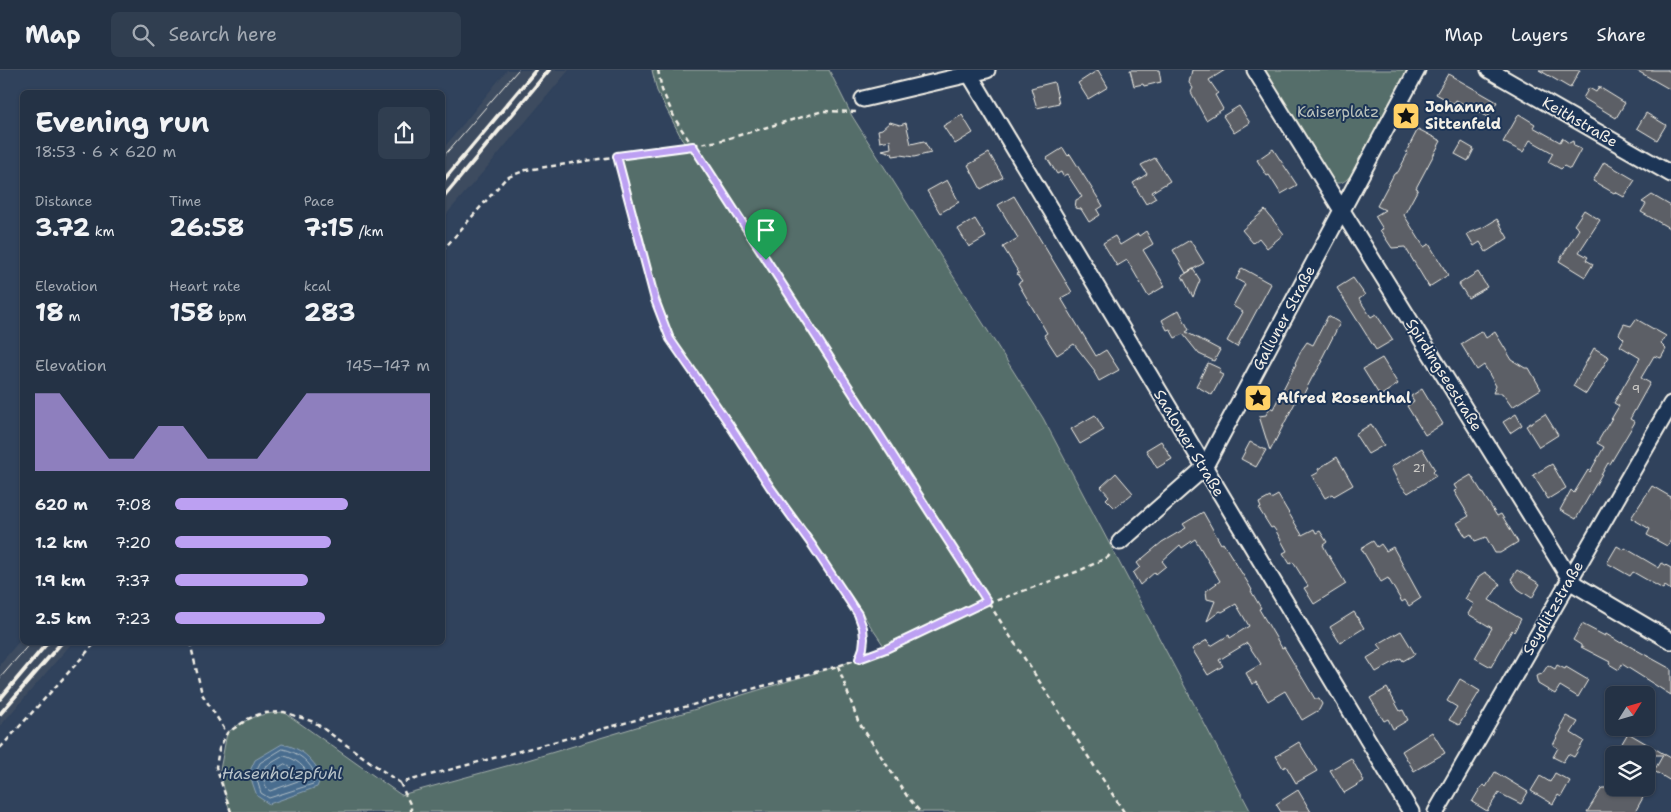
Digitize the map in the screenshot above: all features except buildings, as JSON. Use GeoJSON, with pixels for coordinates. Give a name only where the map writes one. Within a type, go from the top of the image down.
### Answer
{"type":"FeatureCollection","features":[{"type":"Feature","properties":{"kind":"street"},"geometry":{"type":"LineString","coordinates":[[863,99],[968,72],[987,70]]}},
{"type":"Feature","properties":{"kind":"street","name":"Spirdingseestraße"},"geometry":{"type":"LineString","coordinates":[[1255,70],[1570,579],[1576,585],[1671,641]]}},
{"type":"Feature","properties":{"kind":"street","name":"Galluner Straße"},"geometry":{"type":"LineString","coordinates":[[1120,542],[1204,468],[1417,70]]}},
{"type":"Feature","properties":{"kind":"street","name":"Keithstraße"},"geometry":{"type":"LineString","coordinates":[[1490,70],[1671,174]]}},
{"type":"Feature","properties":{"kind":"street","name":"Saalower Straße"},"geometry":{"type":"LineString","coordinates":[[968,72],[1411,812]]}},
{"type":"Feature","properties":{"kind":"street","name":"Seydlitzstraße"},"geometry":{"type":"LineString","coordinates":[[1436,812],[1671,404]]}},
{"type":"Feature","properties":{"kind":"path"},"geometry":{"type":"LineString","coordinates":[[658,70],[662,90],[675,119],[1124,812]]}},
{"type":"Feature","properties":{"kind":"path"},"geometry":{"type":"LineString","coordinates":[[445,248],[506,178],[526,170],[720,141],[822,111],[857,112],[863,99]]}},
{"type":"Feature","properties":{"kind":"path"},"geometry":{"type":"LineString","coordinates":[[617,156],[655,300],[670,339],[858,614],[863,628],[864,639],[859,659]]}},
{"type":"Feature","properties":{"kind":"path"},"geometry":{"type":"LineString","coordinates":[[400,782],[859,659],[886,649],[987,601],[995,601],[1079,571],[1108,557],[1120,542]]}},
{"type":"Feature","properties":{"kind":"path"},"geometry":{"type":"LineString","coordinates":[[0,748],[93,645]]}},
{"type":"Feature","properties":{"kind":"path"},"geometry":{"type":"LineString","coordinates":[[191,645],[202,694],[227,733]]}},
{"type":"Feature","properties":{"kind":"path"},"geometry":{"type":"LineString","coordinates":[[838,666],[858,721],[907,796],[920,812]]}},
{"type":"Feature","properties":{"kind":"path"},"geometry":{"type":"LineString","coordinates":[[232,812],[216,767],[219,749],[227,733],[248,719],[262,713],[284,712],[314,722],[400,782],[411,806],[411,812]]}},
{"type":"Feature","properties":{"kind":"shaded area"},"geometry":{"type":"Polygon","coordinates":[[[507,70],[569,70],[445,216],[445,147],[507,70]]]}},
{"type":"Feature","properties":{"kind":"shaded area"},"geometry":{"type":"Polygon","coordinates":[[[20,640],[20,645],[70,645],[0,726],[0,664],[20,640]]]}},
{"type":"Feature","properties":{"kind":"green space"},"geometry":{"type":"Polygon","coordinates":[[[652,70],[829,70],[852,116],[1043,418],[1251,812],[231,812],[220,770],[227,733],[241,723],[261,715],[284,712],[401,795],[521,762],[838,666],[886,649],[813,540],[670,337],[621,158],[685,145],[657,91],[652,70]]]}},
{"type":"Feature","properties":{"kind":"green space","name":"Kaiserplatz"},"geometry":{"type":"Polygon","coordinates":[[[1263,70],[1409,70],[1352,174],[1344,181],[1336,183],[1330,179],[1263,70]]]}},
{"type":"Feature","properties":{"kind":"water","name":"Hasenholzpfuhl"},"geometry":{"type":"Polygon","coordinates":[[[282,744],[301,751],[322,775],[317,787],[269,804],[257,796],[249,773],[255,760],[282,744]]]}},
{"type":"Feature","properties":{"kind":"tram line"},"geometry":{"type":"LineString","coordinates":[[445,155],[518,70]]}},
{"type":"Feature","properties":{"kind":"tram line"},"geometry":{"type":"LineString","coordinates":[[0,678],[28,645]]}},
{"type":"Feature","properties":{"kind":"railway"},"geometry":{"type":"LineString","coordinates":[[445,178],[536,70]]}},
{"type":"Feature","properties":{"kind":"railway"},"geometry":{"type":"LineString","coordinates":[[445,195],[549,70]]}},
{"type":"Feature","properties":{"kind":"railway"},"geometry":{"type":"LineString","coordinates":[[0,699],[45,645]]}},
{"type":"Feature","properties":{"kind":"railway"},"geometry":{"type":"LineString","coordinates":[[0,714],[59,645]]}},
{"type":"Feature","properties":{"kind":"place","name":"Johanna Sittenfeld"},"geometry":{"type":"Point","coordinates":[1406,116]}},
{"type":"Feature","properties":{"kind":"place","name":"Alfred Rosenthal"},"geometry":{"type":"Point","coordinates":[1258,398]}},
{"type":"Feature","properties":{"kind":"route"},"geometry":{"type":"LineString","coordinates":[[693,146],[766,260],[987,601],[886,649],[859,659],[864,639],[863,628],[858,614],[670,339],[655,300],[617,156],[693,146]]}}]}
